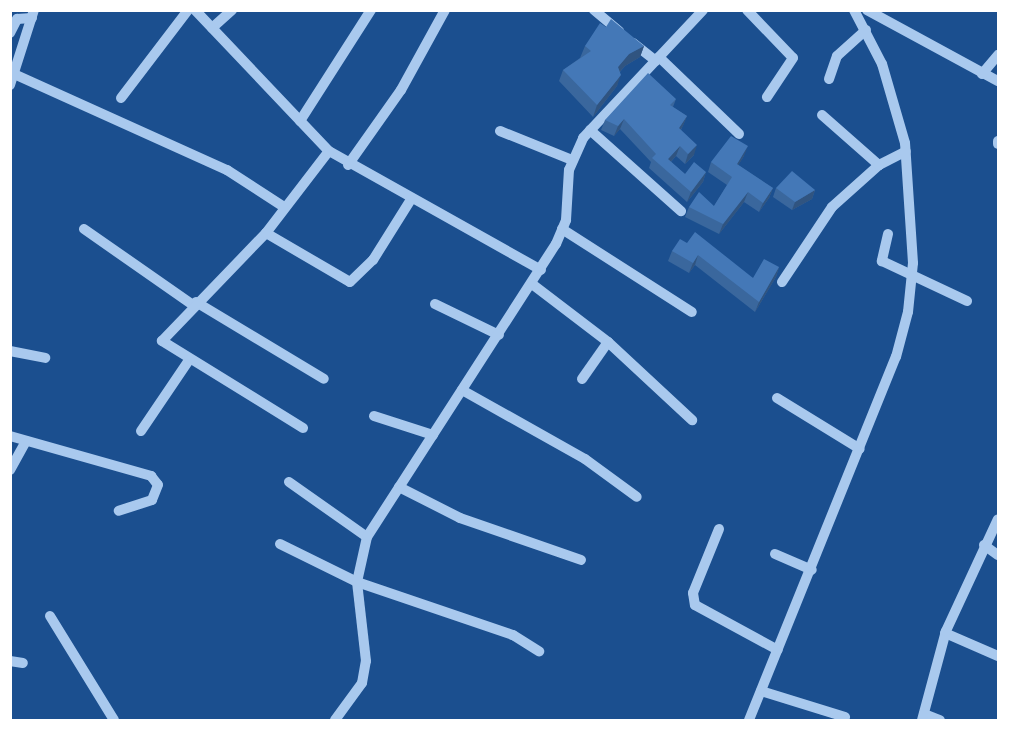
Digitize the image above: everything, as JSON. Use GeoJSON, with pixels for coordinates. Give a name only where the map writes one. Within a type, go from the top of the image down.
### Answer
{"type":"FeatureCollection","features":[{"type":"Feature","properties":{"kind":"street"},"geometry":{"type":"LineString","coordinates":[[121,98],[188,10]]}},
{"type":"Feature","properties":{"kind":"street"},"geometry":{"type":"LineString","coordinates":[[195,10],[329,151],[348,165],[410,201],[541,270]]}},
{"type":"Feature","properties":{"kind":"street"},"geometry":{"type":"LineString","coordinates":[[212,28],[232,10]]}},
{"type":"Feature","properties":{"kind":"street"},"geometry":{"type":"LineString","coordinates":[[300,121],[371,10]]}},
{"type":"Feature","properties":{"kind":"street"},"geometry":{"type":"LineString","coordinates":[[348,165],[401,90],[445,10]]}},
{"type":"Feature","properties":{"kind":"street"},"geometry":{"type":"LineString","coordinates":[[594,10],[658,59],[739,134]]}},
{"type":"Feature","properties":{"kind":"street"},"geometry":{"type":"LineString","coordinates":[[334,720],[362,683],[366,661],[357,582],[367,537],[541,270],[562,229],[572,160],[590,130],[703,10]]}},
{"type":"Feature","properties":{"kind":"street"},"geometry":{"type":"LineString","coordinates":[[747,10],[793,58],[767,97]]}},
{"type":"Feature","properties":{"kind":"street"},"geometry":{"type":"LineString","coordinates":[[749,720],[812,570],[896,357],[912,275],[906,151],[896,102],[866,30],[854,10]]}},
{"type":"Feature","properties":{"kind":"street"},"geometry":{"type":"LineString","coordinates":[[867,10],[981,74],[999,81]]}},
{"type":"Feature","properties":{"kind":"street"},"geometry":{"type":"LineString","coordinates":[[10,33],[17,19],[33,14]]}},
{"type":"Feature","properties":{"kind":"street"},"geometry":{"type":"LineString","coordinates":[[33,14],[13,73],[227,170],[285,207]]}},
{"type":"Feature","properties":{"kind":"street"},"geometry":{"type":"LineString","coordinates":[[829,80],[837,56],[866,30]]}},
{"type":"Feature","properties":{"kind":"street"},"geometry":{"type":"LineString","coordinates":[[10,40],[22,48]]}},
{"type":"Feature","properties":{"kind":"street"},"geometry":{"type":"LineString","coordinates":[[981,74],[999,55]]}},
{"type":"Feature","properties":{"kind":"street"},"geometry":{"type":"LineString","coordinates":[[822,115],[879,165]]}},
{"type":"Feature","properties":{"kind":"street"},"geometry":{"type":"LineString","coordinates":[[590,130],[681,211]]}},
{"type":"Feature","properties":{"kind":"street"},"geometry":{"type":"LineString","coordinates":[[500,131],[572,160]]}},
{"type":"Feature","properties":{"kind":"street"},"geometry":{"type":"LineString","coordinates":[[303,428],[189,360],[162,341],[194,304],[266,233],[329,151]]}},
{"type":"Feature","properties":{"kind":"street"},"geometry":{"type":"LineString","coordinates":[[782,282],[832,207],[879,165],[906,151]]}},
{"type":"Feature","properties":{"kind":"street"},"geometry":{"type":"LineString","coordinates":[[266,233],[350,282],[374,260],[410,201]]}},
{"type":"Feature","properties":{"kind":"street"},"geometry":{"type":"LineString","coordinates":[[84,229],[194,304],[324,379]]}},
{"type":"Feature","properties":{"kind":"street"},"geometry":{"type":"LineString","coordinates":[[562,229],[692,312]]}},
{"type":"Feature","properties":{"kind":"street"},"geometry":{"type":"LineString","coordinates":[[888,234],[882,261],[967,301]]}},
{"type":"Feature","properties":{"kind":"street"},"geometry":{"type":"LineString","coordinates":[[532,284],[608,342],[692,420]]}},
{"type":"Feature","properties":{"kind":"street"},"geometry":{"type":"LineString","coordinates":[[435,304],[498,335]]}},
{"type":"Feature","properties":{"kind":"street"},"geometry":{"type":"LineString","coordinates":[[582,379],[608,342]]}},
{"type":"Feature","properties":{"kind":"street"},"geometry":{"type":"LineString","coordinates":[[10,351],[45,358]]}},
{"type":"Feature","properties":{"kind":"street"},"geometry":{"type":"LineString","coordinates":[[141,431],[189,360]]}},
{"type":"Feature","properties":{"kind":"street"},"geometry":{"type":"LineString","coordinates":[[462,390],[585,459],[637,496]]}},
{"type":"Feature","properties":{"kind":"street"},"geometry":{"type":"LineString","coordinates":[[777,398],[860,449]]}},
{"type":"Feature","properties":{"kind":"street"},"geometry":{"type":"LineString","coordinates":[[374,416],[433,435]]}},
{"type":"Feature","properties":{"kind":"street"},"geometry":{"type":"LineString","coordinates":[[10,436],[151,476],[158,485],[152,500],[119,511]]}},
{"type":"Feature","properties":{"kind":"street"},"geometry":{"type":"LineString","coordinates":[[10,470],[26,441]]}},
{"type":"Feature","properties":{"kind":"street"},"geometry":{"type":"LineString","coordinates":[[289,482],[367,537]]}},
{"type":"Feature","properties":{"kind":"street"},"geometry":{"type":"LineString","coordinates":[[399,487],[460,518],[581,560]]}},
{"type":"Feature","properties":{"kind":"street"},"geometry":{"type":"LineString","coordinates":[[940,720],[923,717],[945,633],[984,545],[999,519]]}},
{"type":"Feature","properties":{"kind":"street"},"geometry":{"type":"LineString","coordinates":[[719,529],[693,593],[695,605],[778,650]]}},
{"type":"Feature","properties":{"kind":"street"},"geometry":{"type":"LineString","coordinates":[[280,544],[357,582],[513,635],[539,651]]}},
{"type":"Feature","properties":{"kind":"street"},"geometry":{"type":"LineString","coordinates":[[984,545],[999,555]]}},
{"type":"Feature","properties":{"kind":"street"},"geometry":{"type":"LineString","coordinates":[[775,554],[812,570]]}},
{"type":"Feature","properties":{"kind":"street"},"geometry":{"type":"LineString","coordinates":[[50,616],[114,720]]}},
{"type":"Feature","properties":{"kind":"street"},"geometry":{"type":"LineString","coordinates":[[945,633],[999,656]]}},
{"type":"Feature","properties":{"kind":"street"},"geometry":{"type":"LineString","coordinates":[[10,662],[23,663]]}},
{"type":"Feature","properties":{"kind":"street"},"geometry":{"type":"LineString","coordinates":[[761,691],[845,717]]}},
{"type":"Feature","properties":{"kind":"building"},"geometry":{"type":"Polygon","coordinates":[[[611,19],[644,46],[629,54],[618,67],[621,75],[597,105],[563,70],[591,51],[585,46],[600,23],[606,27],[611,19]]]}},
{"type":"Feature","properties":{"kind":"building"},"geometry":{"type":"Polygon","coordinates":[[[648,73],[676,99],[670,105],[687,116],[679,128],[697,145],[688,154],[680,146],[668,159],[685,174],[694,162],[706,172],[691,192],[652,158],[656,154],[624,119],[618,126],[605,120],[648,73]]]}},
{"type":"Feature","properties":{"kind":"building"},"geometry":{"type":"Polygon","coordinates":[[[731,136],[748,146],[737,164],[773,188],[763,203],[748,192],[723,224],[689,207],[699,192],[714,206],[732,177],[711,162],[731,136]]]}},
{"type":"Feature","properties":{"kind":"building"},"geometry":{"type":"Polygon","coordinates":[[[792,171],[815,190],[795,202],[776,188],[792,171]]]}},
{"type":"Feature","properties":{"kind":"building"},"geometry":{"type":"Polygon","coordinates":[[[695,232],[753,278],[764,259],[779,267],[759,302],[698,255],[693,263],[672,251],[680,239],[687,243],[695,232]]]}}]}
